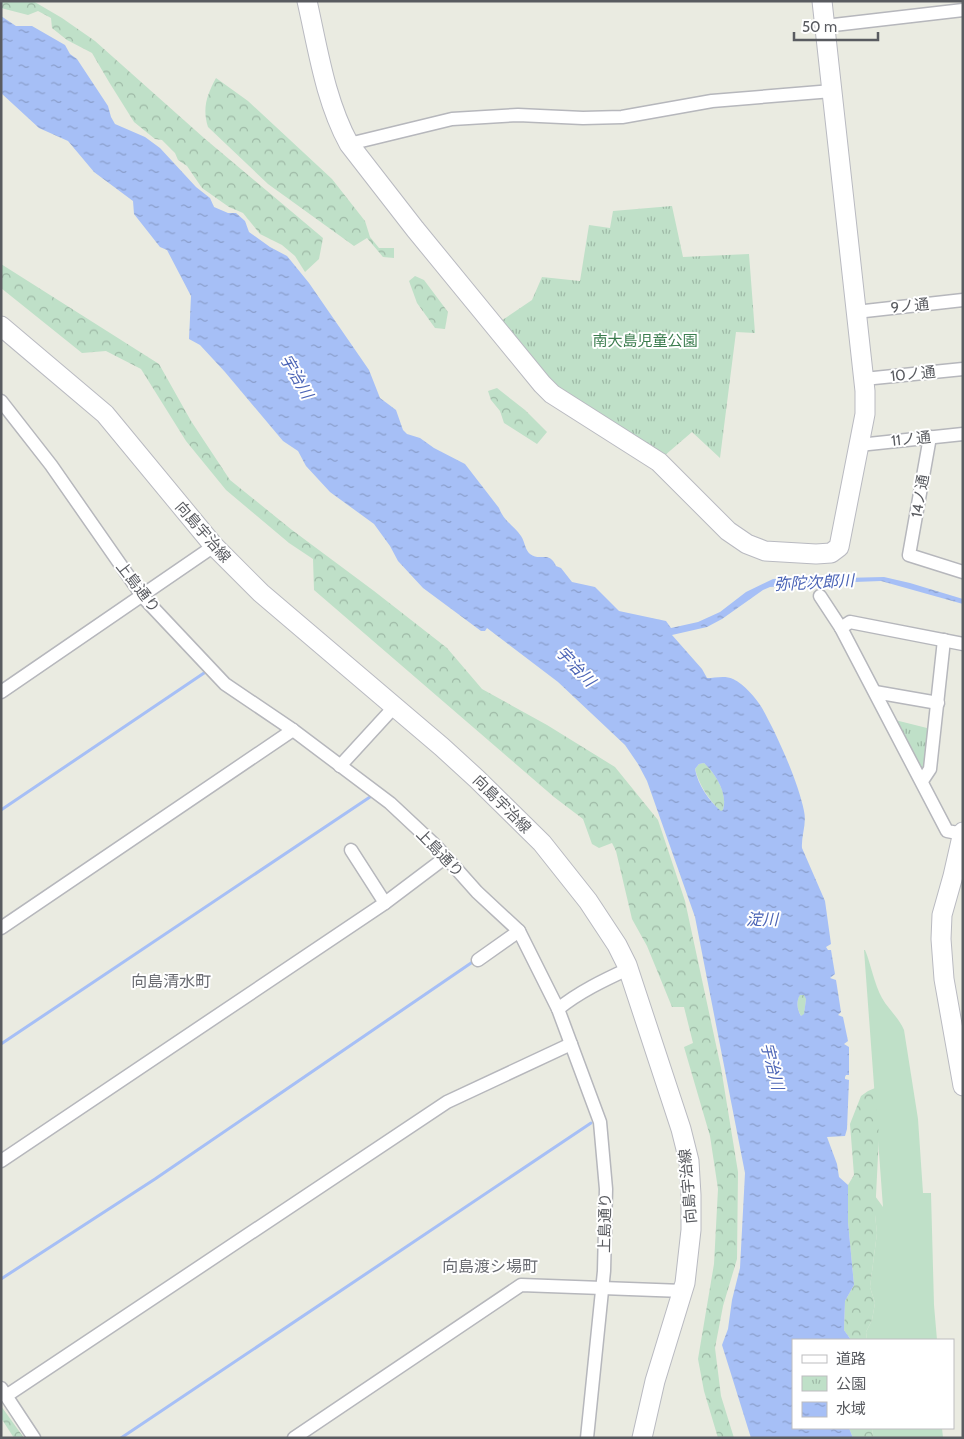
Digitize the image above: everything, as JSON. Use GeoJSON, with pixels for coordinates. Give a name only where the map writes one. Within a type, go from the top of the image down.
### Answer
{"type":"FeatureCollection","features":[{"type":"Feature","properties":{"kind":"street"},"geometry":{"type":"LineString","coordinates":[[307,1],[329,96],[336,117],[349,144],[415,230],[542,384],[552,394],[659,462],[728,531],[747,544],[764,551],[816,554],[831,553],[839,547],[865,414],[864,379],[822,1]]}},
{"type":"Feature","properties":{"kind":"street"},"geometry":{"type":"LineString","coordinates":[[825,26],[963,10]]}},
{"type":"Feature","properties":{"kind":"street"},"geometry":{"type":"LineString","coordinates":[[349,144],[452,119],[518,115],[583,118],[622,116],[712,102],[832,91]]}},
{"type":"Feature","properties":{"kind":"street","name":"9ノ通"},"geometry":{"type":"LineString","coordinates":[[856,312],[963,300]]}},
{"type":"Feature","properties":{"kind":"street","name":"向島宇治線"},"geometry":{"type":"LineString","coordinates":[[1,326],[105,414],[214,546],[261,593],[395,706],[477,779],[542,843],[588,901],[617,945],[628,969],[674,1104],[689,1161],[691,1195],[689,1259],[682,1291],[640,1437]]}},
{"type":"Feature","properties":{"kind":"street","name":"10ノ通"},"geometry":{"type":"LineString","coordinates":[[864,379],[963,368]]}},
{"type":"Feature","properties":{"kind":"street","name":"上島通り"},"geometry":{"type":"LineString","coordinates":[[3,407],[50,465],[143,597],[225,684],[293,730],[390,803],[446,857],[477,892],[519,931],[558,1009],[600,1122],[606,1189],[602,1289],[587,1438]]}},
{"type":"Feature","properties":{"kind":"street","name":"11ノ通"},"geometry":{"type":"LineString","coordinates":[[859,445],[963,434]]}},
{"type":"Feature","properties":{"kind":"street","name":"14ノ通"},"geometry":{"type":"LineString","coordinates":[[930,437],[909,555],[963,572]]}},
{"type":"Feature","properties":{"kind":"street"},"geometry":{"type":"LineString","coordinates":[[1,692],[143,597],[214,546]]}},
{"type":"Feature","properties":{"kind":"street"},"geometry":{"type":"LineString","coordinates":[[820,596],[841,628],[948,830],[963,833],[958,876],[942,915],[942,965],[963,1086]]}},
{"type":"Feature","properties":{"kind":"street"},"geometry":{"type":"LineString","coordinates":[[841,628],[850,622],[963,644]]}},
{"type":"Feature","properties":{"kind":"street"},"geometry":{"type":"LineString","coordinates":[[922,781],[930,769],[944,640]]}},
{"type":"Feature","properties":{"kind":"street"},"geometry":{"type":"LineString","coordinates":[[875,692],[938,703]]}},
{"type":"Feature","properties":{"kind":"street"},"geometry":{"type":"LineString","coordinates":[[340,766],[395,706]]}},
{"type":"Feature","properties":{"kind":"street"},"geometry":{"type":"LineString","coordinates":[[1,928],[293,730]]}},
{"type":"Feature","properties":{"kind":"street"},"geometry":{"type":"LineString","coordinates":[[351,850],[385,903]]}},
{"type":"Feature","properties":{"kind":"street"},"geometry":{"type":"LineString","coordinates":[[1,1161],[385,903],[446,857]]}},
{"type":"Feature","properties":{"kind":"street"},"geometry":{"type":"LineString","coordinates":[[478,960],[519,931]]}},
{"type":"Feature","properties":{"kind":"street"},"geometry":{"type":"LineString","coordinates":[[558,1009],[578,995],[628,969]]}},
{"type":"Feature","properties":{"kind":"street"},"geometry":{"type":"LineString","coordinates":[[34,1438],[4,1392],[447,1102],[571,1044]]}},
{"type":"Feature","properties":{"kind":"street"},"geometry":{"type":"LineString","coordinates":[[294,1438],[521,1285],[682,1291]]}},
{"type":"Feature","properties":{"kind":"green space"},"geometry":{"type":"Polygon","coordinates":[[[1,1],[33,1],[95,41],[204,138],[323,238],[319,259],[305,272],[295,256],[282,245],[260,234],[243,213],[229,207],[202,188],[187,166],[178,160],[175,153],[162,140],[155,139],[134,122],[92,53],[67,40],[52,28],[51,18],[38,11],[28,15],[1,8],[1,1]]]}},
{"type":"Feature","properties":{"kind":"green space"},"geometry":{"type":"Polygon","coordinates":[[[216,78],[248,101],[332,179],[365,221],[370,237],[379,248],[394,248],[394,258],[383,257],[367,238],[354,246],[268,184],[208,127],[205,114],[206,102],[216,78]]]}},
{"type":"Feature","properties":{"kind":"green space","name":"南大島児童公園"},"geometry":{"type":"Polygon","coordinates":[[[672,206],[683,257],[749,254],[755,333],[736,332],[720,458],[692,432],[664,456],[545,381],[498,323],[532,300],[542,277],[580,281],[589,225],[610,228],[613,211],[672,206]]]}},
{"type":"Feature","properties":{"kind":"green space"},"geometry":{"type":"Polygon","coordinates":[[[1,264],[159,364],[191,421],[230,480],[292,530],[447,648],[482,689],[547,725],[615,767],[658,820],[685,901],[721,1068],[738,1172],[737,1259],[723,1306],[715,1348],[721,1396],[734,1438],[718,1438],[704,1391],[698,1359],[714,1264],[718,1189],[710,1136],[684,1047],[693,1043],[684,1007],[672,1007],[647,946],[632,919],[616,851],[612,843],[599,848],[592,844],[583,819],[554,797],[314,590],[313,559],[289,543],[226,490],[186,441],[141,369],[106,351],[82,353],[1,288],[1,264]]]}},
{"type":"Feature","properties":{"kind":"green space"},"geometry":{"type":"Polygon","coordinates":[[[415,276],[424,280],[448,312],[445,329],[435,328],[417,303],[409,281],[415,276]]]}},
{"type":"Feature","properties":{"kind":"green space"},"geometry":{"type":"Polygon","coordinates":[[[497,388],[525,410],[547,432],[537,444],[504,423],[500,411],[491,400],[488,391],[497,388]]]}},
{"type":"Feature","properties":{"kind":"green space"},"geometry":{"type":"Polygon","coordinates":[[[895,720],[931,729],[926,767],[918,767],[895,720]]]}},
{"type":"Feature","properties":{"kind":"green space"},"geometry":{"type":"Polygon","coordinates":[[[704,763],[717,778],[720,785],[724,797],[723,810],[721,812],[712,802],[699,781],[695,769],[699,764],[704,763]]]}},
{"type":"Feature","properties":{"kind":"green space"},"geometry":{"type":"Polygon","coordinates":[[[864,950],[884,1002],[904,1030],[918,1119],[923,1193],[931,1193],[934,1305],[937,1339],[867,1339],[866,1332],[872,1320],[875,1303],[870,1287],[877,1233],[875,1196],[883,1207],[864,950]]]}},
{"type":"Feature","properties":{"kind":"green space"},"geometry":{"type":"Polygon","coordinates":[[[800,994],[805,994],[806,999],[804,1015],[801,1016],[798,1005],[800,994]]]}},
{"type":"Feature","properties":{"kind":"green space"},"geometry":{"type":"Polygon","coordinates":[[[875,1088],[879,1136],[875,1215],[877,1233],[870,1287],[875,1303],[872,1320],[866,1332],[867,1339],[850,1339],[844,1330],[845,1301],[854,1285],[848,1222],[848,1185],[854,1175],[850,1124],[861,1096],[875,1088]]]}},
{"type":"Feature","properties":{"kind":"green space"},"geometry":{"type":"Polygon","coordinates":[[[1,1406],[24,1438],[14,1438],[1,1418],[1,1406]]]}},
{"type":"Feature","properties":{"kind":"green space"},"geometry":{"type":"Polygon","coordinates":[[[849,1429],[872,1429],[873,1438],[853,1438],[849,1429]]]}},
{"type":"Feature","properties":{"kind":"green space"},"geometry":{"type":"Polygon","coordinates":[[[872,1429],[942,1429],[943,1438],[873,1438],[872,1429]]]}},
{"type":"Feature","properties":{"kind":"water","name":"淀川"},"geometry":{"type":"Polygon","coordinates":[[[1,16],[16,26],[32,26],[65,45],[70,54],[77,59],[108,106],[115,124],[145,137],[160,148],[196,187],[210,198],[214,207],[228,213],[236,213],[245,221],[249,232],[287,256],[309,283],[369,370],[380,398],[396,410],[403,430],[407,434],[420,438],[434,448],[465,464],[503,516],[521,536],[530,554],[537,557],[550,558],[572,582],[595,587],[619,611],[666,621],[671,628],[698,622],[720,612],[746,592],[773,579],[801,577],[801,579],[884,577],[963,599],[963,604],[881,581],[770,587],[707,627],[672,635],[702,669],[707,678],[723,677],[733,679],[749,692],[762,708],[797,786],[805,816],[802,848],[825,901],[831,944],[826,947],[828,950],[831,950],[835,974],[830,978],[836,980],[841,1012],[838,1015],[843,1017],[848,1041],[844,1044],[849,1047],[849,1075],[845,1077],[845,1079],[849,1080],[847,1129],[845,1136],[827,1137],[837,1164],[839,1177],[848,1185],[848,1222],[854,1285],[845,1301],[844,1330],[850,1339],[792,1339],[792,1429],[849,1429],[853,1438],[751,1438],[722,1345],[728,1329],[732,1300],[740,1268],[745,1173],[695,917],[647,781],[638,764],[625,745],[558,682],[487,628],[485,631],[481,631],[423,588],[398,561],[374,524],[330,492],[306,466],[298,451],[283,441],[225,372],[200,345],[189,339],[191,296],[167,250],[160,247],[134,214],[133,201],[94,172],[68,141],[39,128],[1,93],[1,16]],[[704,763],[699,764],[695,769],[705,792],[721,811],[723,810],[724,797],[717,778],[704,763]],[[800,995],[798,1000],[801,1016],[804,1014],[806,999],[804,995],[800,995]]]}},
{"type":"Feature","properties":{"kind":"waterway"},"geometry":{"type":"LineString","coordinates":[[1,810],[207,671]]}},
{"type":"Feature","properties":{"kind":"waterway"},"geometry":{"type":"LineString","coordinates":[[1,1044],[370,797]]}},
{"type":"Feature","properties":{"kind":"waterway"},"geometry":{"type":"LineString","coordinates":[[1,1279],[155,1179],[474,961]]}},
{"type":"Feature","properties":{"kind":"waterway"},"geometry":{"type":"LineString","coordinates":[[121,1438],[591,1123]]}},
{"type":"Feature","properties":{"kind":"district","name":"向島清水町"},"geometry":{"type":"Point","coordinates":[171,981]}},
{"type":"Feature","properties":{"kind":"district","name":"向島渡シ場町"},"geometry":{"type":"Point","coordinates":[490,1266]}},
{"type":"Feature","properties":{"kind":"water label","name":"宇治川"},"geometry":{"type":"Point","coordinates":[297,376]}},
{"type":"Feature","properties":{"kind":"water label","name":"弥陀次郎川"},"geometry":{"type":"Point","coordinates":[814,582]}},
{"type":"Feature","properties":{"kind":"water label","name":"宇治川"},"geometry":{"type":"Point","coordinates":[576,666]}},
{"type":"Feature","properties":{"kind":"water label","name":"宇治川"},"geometry":{"type":"Point","coordinates":[773,1066]}}]}
